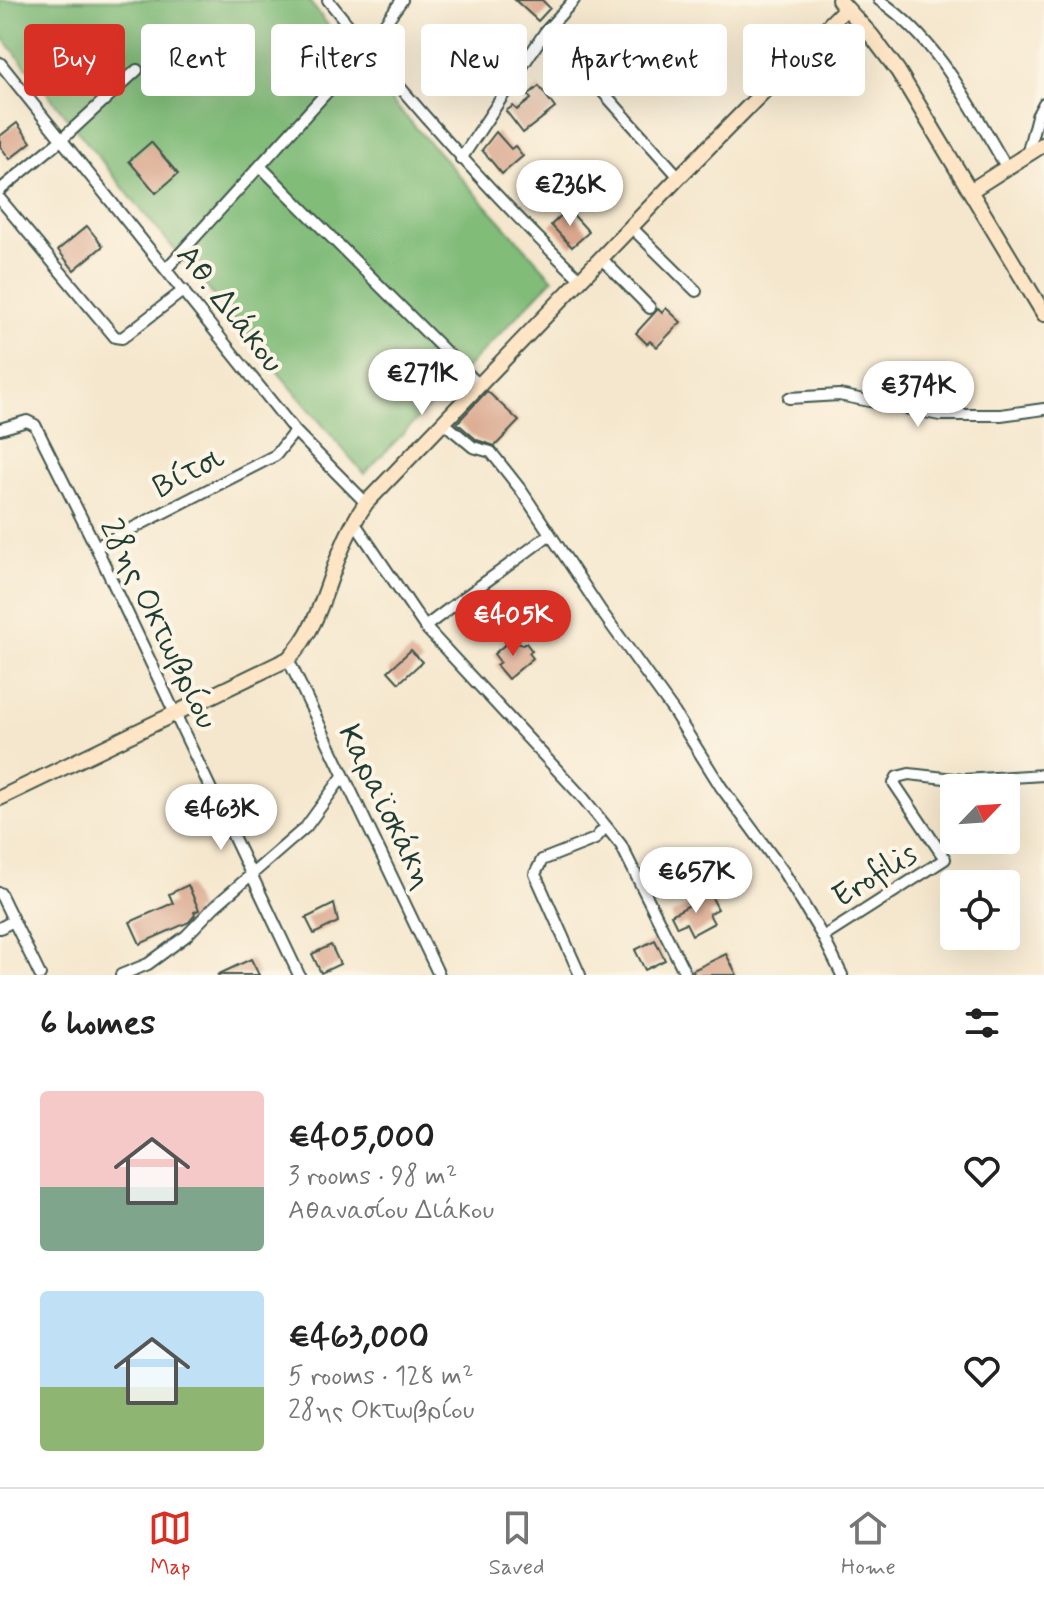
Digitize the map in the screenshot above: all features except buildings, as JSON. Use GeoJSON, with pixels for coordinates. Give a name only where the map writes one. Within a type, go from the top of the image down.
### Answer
{"type":"FeatureCollection","features":[{"type":"Feature","properties":{"kind":"street"},"geometry":{"type":"LineString","coordinates":[[328,0],[348,24]]}},
{"type":"Feature","properties":{"kind":"street"},"geometry":{"type":"LineString","coordinates":[[384,24],[402,0]]}},
{"type":"Feature","properties":{"kind":"street"},"geometry":{"type":"LineString","coordinates":[[461,159],[545,32],[574,0]]}},
{"type":"Feature","properties":{"kind":"street"},"geometry":{"type":"LineString","coordinates":[[887,2],[944,62],[1007,168]]}},
{"type":"Feature","properties":{"kind":"street"},"geometry":{"type":"LineString","coordinates":[[0,798],[288,659],[308,634],[354,522],[366,503],[843,4],[888,56],[1044,314]]}},
{"type":"Feature","properties":{"kind":"street","name":"Αθ. Διάκου"},"geometry":{"type":"LineString","coordinates":[[0,63],[295,431],[366,503]]}},
{"type":"Feature","properties":{"kind":"street"},"geometry":{"type":"LineString","coordinates":[[0,190],[61,140],[137,70]]}},
{"type":"Feature","properties":{"kind":"street"},"geometry":{"type":"LineString","coordinates":[[405,93],[509,211],[580,279]]}},
{"type":"Feature","properties":{"kind":"street"},"geometry":{"type":"LineString","coordinates":[[167,268],[324,96]]}},
{"type":"Feature","properties":{"kind":"street"},"geometry":{"type":"LineString","coordinates":[[606,96],[679,177]]}},
{"type":"Feature","properties":{"kind":"street"},"geometry":{"type":"LineString","coordinates":[[1027,155],[1037,116],[1044,103]]}},
{"type":"Feature","properties":{"kind":"street"},"geometry":{"type":"LineString","coordinates":[[970,191],[1044,144]]}},
{"type":"Feature","properties":{"kind":"street"},"geometry":{"type":"LineString","coordinates":[[261,167],[479,385]]}},
{"type":"Feature","properties":{"kind":"street"},"geometry":{"type":"LineString","coordinates":[[0,199],[115,337],[122,338],[184,290]]}},
{"type":"Feature","properties":{"kind":"street"},"geometry":{"type":"LineString","coordinates":[[631,227],[696,291]]}},
{"type":"Feature","properties":{"kind":"street"},"geometry":{"type":"LineString","coordinates":[[601,258],[650,308]]}},
{"type":"Feature","properties":{"kind":"street"},"geometry":{"type":"LineString","coordinates":[[789,398],[839,395],[940,415],[1001,415],[1044,409]]}},
{"type":"Feature","properties":{"kind":"street","name":"28ης Οκτωβρίου"},"geometry":{"type":"LineString","coordinates":[[0,429],[27,421],[35,425],[299,975]]}},
{"type":"Feature","properties":{"kind":"street"},"geometry":{"type":"LineString","coordinates":[[443,422],[473,447],[491,452],[674,712],[721,787],[783,871],[842,975]]}},
{"type":"Feature","properties":{"kind":"street","name":"Βίτσι"},"geometry":{"type":"LineString","coordinates":[[96,547],[276,455],[295,431]]}},
{"type":"Feature","properties":{"kind":"street"},"geometry":{"type":"LineString","coordinates":[[354,522],[425,627],[621,845],[686,975]]}},
{"type":"Feature","properties":{"kind":"street"},"geometry":{"type":"LineString","coordinates":[[425,627],[550,534]]}},
{"type":"Feature","properties":{"kind":"street","name":"Καραϊσκάκη"},"geometry":{"type":"LineString","coordinates":[[288,659],[439,975]]}},
{"type":"Feature","properties":{"kind":"street","name":"Erofilis"},"geometry":{"type":"LineString","coordinates":[[823,937],[945,859],[894,783],[897,777],[909,774],[963,780],[1044,775]]}},
{"type":"Feature","properties":{"kind":"street"},"geometry":{"type":"LineString","coordinates":[[121,975],[148,964],[186,936],[306,827],[343,776]]}},
{"type":"Feature","properties":{"kind":"street"},"geometry":{"type":"LineString","coordinates":[[580,975],[535,874],[542,860],[595,839],[606,826]]}},
{"type":"Feature","properties":{"kind":"street"},"geometry":{"type":"LineString","coordinates":[[0,893],[40,975]]}},
{"type":"Feature","properties":{"kind":"street"},"geometry":{"type":"LineString","coordinates":[[0,928],[13,921]]}},
{"type":"Feature","properties":{"kind":"green space"},"geometry":{"type":"Polygon","coordinates":[[[0,0],[308,0],[327,24],[271,24],[271,96],[387,96],[553,279],[364,474],[137,205],[50,96],[125,96],[125,24],[24,24],[24,64],[0,34],[0,0]]]}}]}
